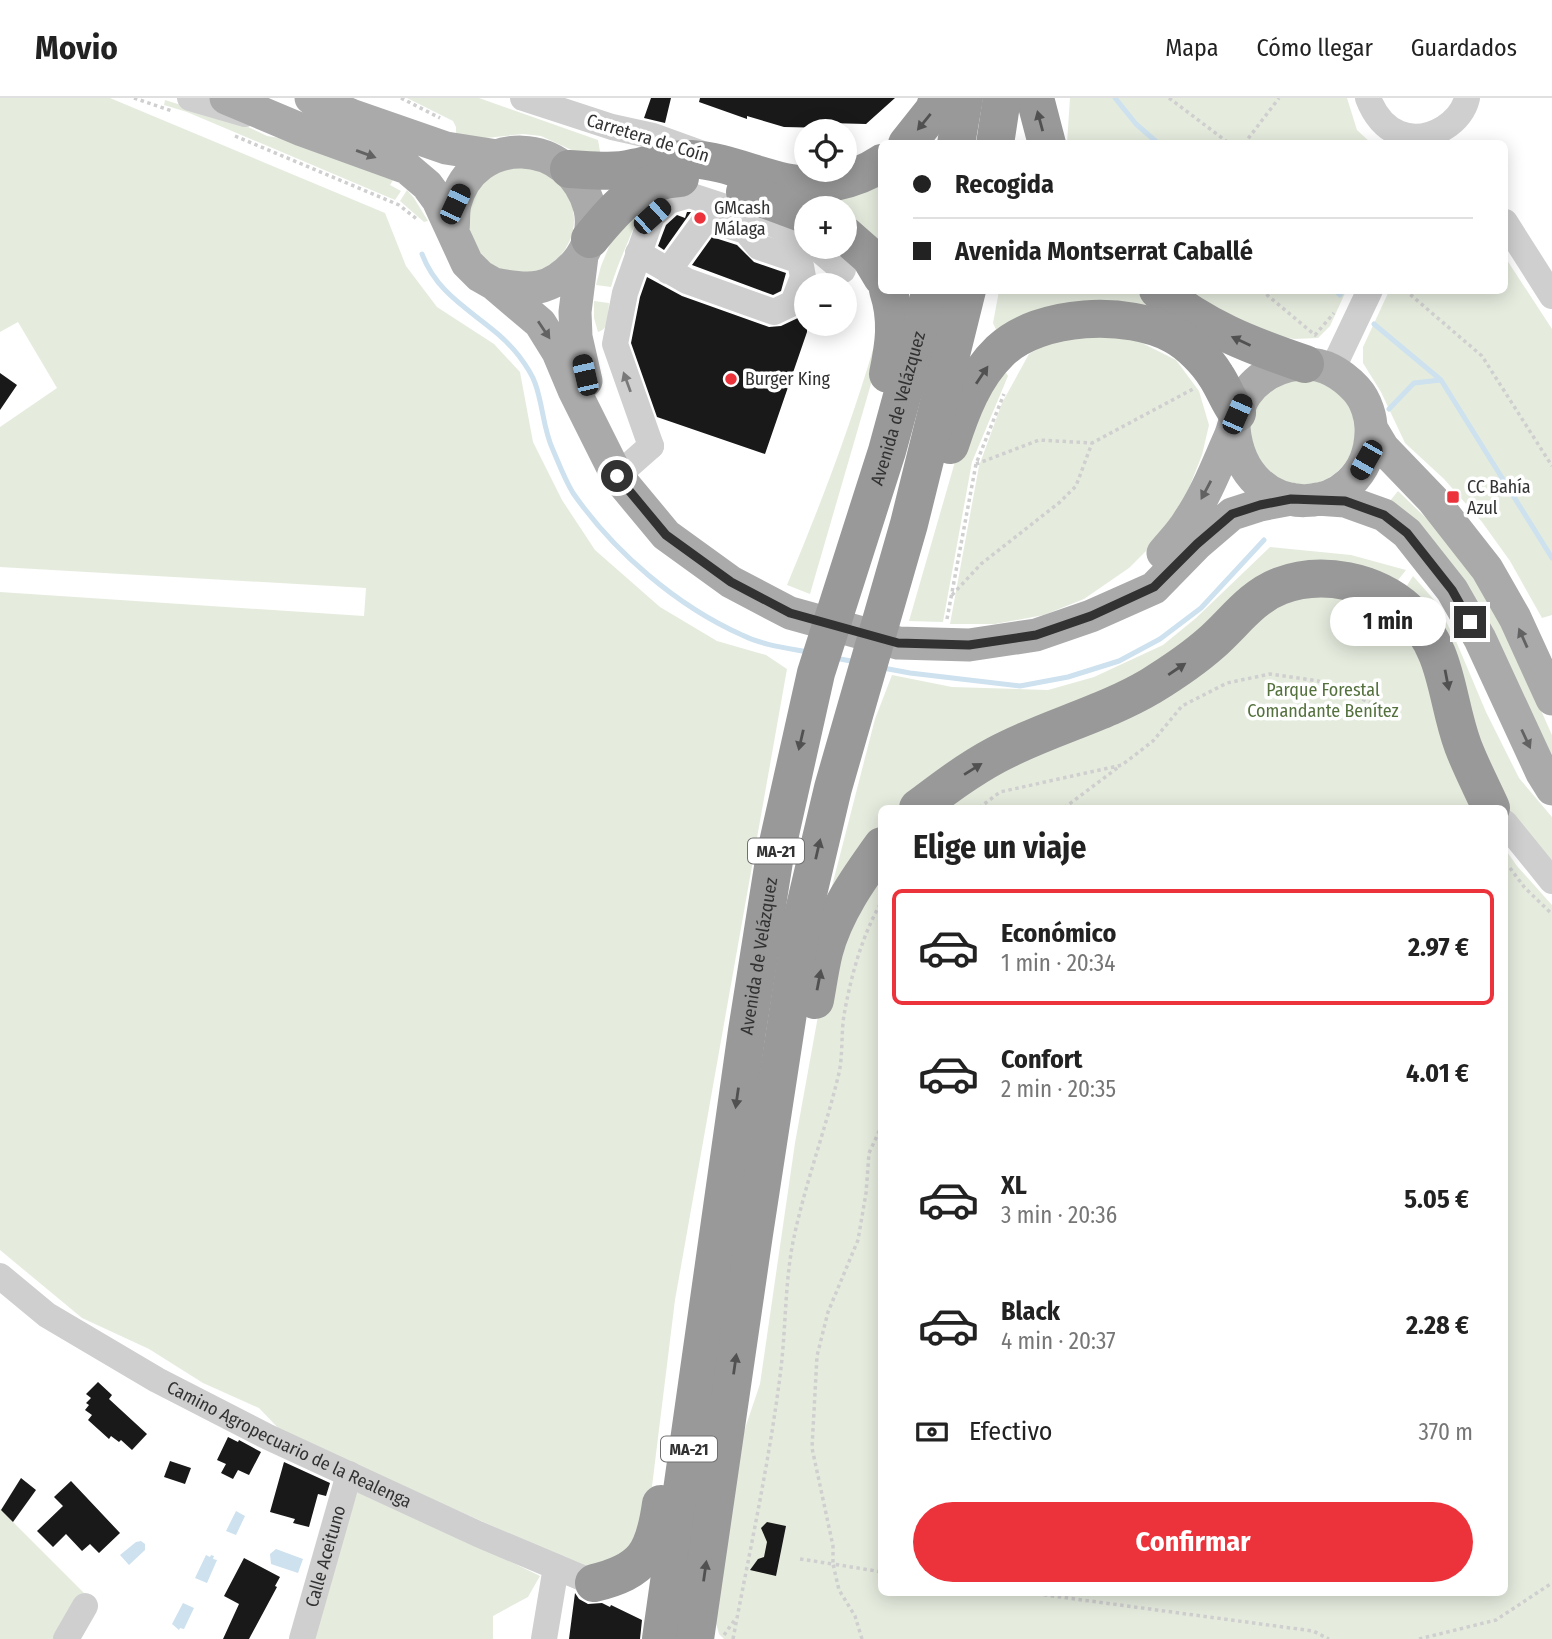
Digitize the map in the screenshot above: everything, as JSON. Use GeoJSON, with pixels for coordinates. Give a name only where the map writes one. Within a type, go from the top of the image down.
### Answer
{"type":"FeatureCollection","features":[{"type":"Feature","properties":{"kind":"highway"},"geometry":{"type":"LineString","coordinates":[[909,140],[934,110],[938,98]]}},
{"type":"Feature","properties":{"kind":"highway"},"geometry":{"type":"LineString","coordinates":[[957,140],[964,98]]}},
{"type":"Feature","properties":{"kind":"highway"},"geometry":{"type":"LineString","coordinates":[[996,140],[1002,98]]}},
{"type":"Feature","properties":{"kind":"highway"},"geometry":{"type":"LineString","coordinates":[[1035,98],[1047,140]]}},
{"type":"Feature","properties":{"kind":"highway"},"geometry":{"type":"LineString","coordinates":[[569,169],[631,169],[666,159],[691,159],[734,166],[788,183],[828,183],[865,174],[878,166]]}},
{"type":"Feature","properties":{"kind":"highway"},"geometry":{"type":"LineString","coordinates":[[586,247],[620,204],[646,187],[667,178],[690,177],[718,182],[794,210]]}},
{"type":"Feature","properties":{"kind":"highway"},"geometry":{"type":"LineString","coordinates":[[857,255],[870,257],[878,270]]}},
{"type":"Feature","properties":{"kind":"highway"},"geometry":{"type":"LineString","coordinates":[[847,572],[863,466],[888,374],[896,333],[889,294]]}},
{"type":"Feature","properties":{"kind":"highway","name":"Avenida de Velázquez"},"geometry":{"type":"LineString","coordinates":[[673,1634],[714,1272],[747,1031],[774,861],[816,673],[887,451],[930,294]]}},
{"type":"Feature","properties":{"kind":"highway","name":"Avenida de Velázquez"},"geometry":{"type":"LineString","coordinates":[[673,1634],[754,1234],[803,915],[862,681],[909,524],[966,294]]}},
{"type":"Feature","properties":{"kind":"highway"},"geometry":{"type":"LineString","coordinates":[[1163,294],[1186,313],[1245,343],[1319,367]]}},
{"type":"Feature","properties":{"kind":"highway"},"geometry":{"type":"LineString","coordinates":[[909,524],[942,470],[961,412],[981,374],[1000,352],[1029,333],[1063,322],[1100,319],[1141,323],[1175,335],[1196,353],[1216,376],[1236,421]]}},
{"type":"Feature","properties":{"kind":"highway"},"geometry":{"type":"LineString","coordinates":[[922,805],[997,754],[1120,703],[1149,687],[1182,666],[1211,643],[1254,601],[1279,586],[1306,580],[1335,579],[1365,585],[1390,597],[1409,612],[1431,637],[1444,666],[1463,747],[1490,805]]}},
{"type":"Feature","properties":{"kind":"highway"},"geometry":{"type":"LineString","coordinates":[[754,1234],[780,1189],[825,950],[839,914],[878,852]]}},
{"type":"Feature","properties":{"kind":"highway"},"geometry":{"type":"LineString","coordinates":[[594,1583],[627,1572],[644,1559],[657,1537],[686,1329],[714,1272]]}},
{"type":"Feature","properties":{"kind":"highway"},"geometry":{"type":"LineString","coordinates":[[594,1583],[631,1593],[650,1608],[673,1634]]}},
{"type":"Feature","properties":{"kind":"main road"},"geometry":{"type":"LineString","coordinates":[[226,98],[407,169],[426,185],[438,200],[440,228],[467,263],[540,323],[558,352],[617,476],[666,535],[731,582],[790,613],[898,643],[969,645],[1036,635],[1091,616],[1154,587],[1232,514],[1260,505],[1332,494],[1357,474],[1371,444],[1368,410],[1360,394],[1348,380],[1319,367],[1287,365],[1270,372],[1256,383],[1244,397],[1208,485],[1189,521],[1155,563],[1091,616]]}},
{"type":"Feature","properties":{"kind":"main road"},"geometry":{"type":"LineString","coordinates":[[311,98],[339,106],[446,148],[497,156],[527,152],[544,155],[569,169],[585,192],[592,217],[575,312],[576,337],[598,435]]}},
{"type":"Feature","properties":{"kind":"main road"},"geometry":{"type":"LineString","coordinates":[[440,228],[466,180],[482,164],[497,156]]}},
{"type":"Feature","properties":{"kind":"main road"},"geometry":{"type":"LineString","coordinates":[[494,284],[524,290],[539,288],[563,277],[586,247]]}},
{"type":"Feature","properties":{"kind":"main road"},"geometry":{"type":"LineString","coordinates":[[1236,421],[1236,448],[1243,466],[1256,482],[1272,493],[1304,499],[1345,501],[1384,515],[1407,533],[1452,590],[1480,639],[1542,774],[1552,789]]}},
{"type":"Feature","properties":{"kind":"main road"},"geometry":{"type":"LineString","coordinates":[[1371,428],[1383,448],[1433,500],[1487,569],[1515,618],[1552,699]]}},
{"type":"Feature","properties":{"kind":"street","name":"Carretera de Coín"},"geometry":{"type":"LineString","coordinates":[[523,98],[591,109],[653,136],[734,166]]}},
{"type":"Feature","properties":{"kind":"street"},"geometry":{"type":"LineString","coordinates":[[1368,98],[1373,111],[1383,124],[1421,139],[1446,127],[1463,106]]}},
{"type":"Feature","properties":{"kind":"street"},"geometry":{"type":"LineString","coordinates":[[184,105],[302,130]]}},
{"type":"Feature","properties":{"kind":"street"},"geometry":{"type":"LineString","coordinates":[[1460,140],[1463,106]]}},
{"type":"Feature","properties":{"kind":"street"},"geometry":{"type":"LineString","coordinates":[[617,476],[658,448],[615,344],[617,323],[652,216],[669,201],[689,195],[762,219],[794,234]]}},
{"type":"Feature","properties":{"kind":"street"},"geometry":{"type":"LineString","coordinates":[[638,253],[668,271],[687,281],[774,312],[793,303],[803,277],[800,261],[759,247],[746,231],[706,219],[668,271]]}},
{"type":"Feature","properties":{"kind":"street"},"geometry":{"type":"LineString","coordinates":[[1508,227],[1552,296]]}},
{"type":"Feature","properties":{"kind":"street"},"geometry":{"type":"LineString","coordinates":[[1319,367],[1367,294]]}},
{"type":"Feature","properties":{"kind":"street"},"geometry":{"type":"LineString","coordinates":[[1508,827],[1552,881]]}},
{"type":"Feature","properties":{"kind":"street","name":"Camino Agropecuario de la Realenga"},"geometry":{"type":"LineString","coordinates":[[0,1276],[47,1315],[157,1380],[268,1437],[478,1534],[594,1583]]}},
{"type":"Feature","properties":{"kind":"street","name":"Calle Aceituno"},"geometry":{"type":"LineString","coordinates":[[302,1639],[349,1474]]}},
{"type":"Feature","properties":{"kind":"street"},"geometry":{"type":"LineString","coordinates":[[544,1639],[556,1567]]}},
{"type":"Feature","properties":{"kind":"street"},"geometry":{"type":"LineString","coordinates":[[65,1639],[85,1605]]}},
{"type":"Feature","properties":{"kind":"path"},"geometry":{"type":"LineString","coordinates":[[134,98],[184,105]]}},
{"type":"Feature","properties":{"kind":"path"},"geometry":{"type":"LineString","coordinates":[[1169,98],[1225,140]]}},
{"type":"Feature","properties":{"kind":"path"},"geometry":{"type":"LineString","coordinates":[[1247,140],[1279,98]]}},
{"type":"Feature","properties":{"kind":"path"},"geometry":{"type":"LineString","coordinates":[[225,132],[399,205],[440,228]]}},
{"type":"Feature","properties":{"kind":"path"},"geometry":{"type":"LineString","coordinates":[[1266,294],[1315,335],[1338,307]]}},
{"type":"Feature","properties":{"kind":"path"},"geometry":{"type":"LineString","coordinates":[[1410,294],[1482,356],[1551,464]]}},
{"type":"Feature","properties":{"kind":"path"},"geometry":{"type":"LineString","coordinates":[[943,644],[976,464],[1013,372],[1000,352]]}},
{"type":"Feature","properties":{"kind":"path"},"geometry":{"type":"LineString","coordinates":[[976,464],[1040,440],[1092,443],[1216,376]]}},
{"type":"Feature","properties":{"kind":"path"},"geometry":{"type":"LineString","coordinates":[[952,595],[981,564],[1060,502],[1076,486],[1092,443]]}},
{"type":"Feature","properties":{"kind":"path"},"geometry":{"type":"LineString","coordinates":[[1068,805],[1153,741],[1182,706],[1227,683],[1270,674],[1318,681],[1391,713]]}},
{"type":"Feature","properties":{"kind":"path"},"geometry":{"type":"LineString","coordinates":[[982,805],[1000,792],[1122,765]]}},
{"type":"Feature","properties":{"kind":"path"},"geometry":{"type":"LineString","coordinates":[[733,1639],[781,1369],[794,1239],[840,1069],[844,1017],[853,974],[871,920],[878,908]]}},
{"type":"Feature","properties":{"kind":"path"},"geometry":{"type":"LineString","coordinates":[[862,1639],[855,1616],[839,1590],[833,1546],[812,1448],[817,1356],[828,1312],[858,1240],[869,1153],[878,1134]]}},
{"type":"Feature","properties":{"kind":"path"},"geometry":{"type":"LineString","coordinates":[[800,1559],[878,1571]]}},
{"type":"Feature","properties":{"kind":"path"},"geometry":{"type":"LineString","coordinates":[[1419,1639],[1496,1620],[1552,1583]]}},
{"type":"Feature","properties":{"kind":"path"},"geometry":{"type":"LineString","coordinates":[[1053,1596],[1313,1631],[1329,1639]]}},
{"type":"Feature","properties":{"kind":"path"},"geometry":{"type":"LineString","coordinates":[[722,1639],[737,1616]]}},
{"type":"Feature","properties":{"kind":"green space"},"geometry":{"type":"Polygon","coordinates":[[[0,98],[110,98],[385,213],[406,266],[437,307],[494,344],[520,372],[533,442],[562,500],[595,550],[660,607],[717,641],[766,655],[787,669],[675,1300],[646,1535],[640,1551],[584,1567],[282,1432],[259,1408],[203,1383],[149,1349],[82,1318],[0,1250],[0,592],[364,616],[366,588],[0,567],[0,427],[57,388],[18,322],[0,332],[0,98]]]}},
{"type":"Feature","properties":{"kind":"green space"},"geometry":{"type":"Polygon","coordinates":[[[407,98],[479,98],[598,140],[601,157],[580,154],[541,136],[523,134],[486,138],[456,135],[453,121],[407,98]]]}},
{"type":"Feature","properties":{"kind":"green space"},"geometry":{"type":"Polygon","coordinates":[[[1070,98],[1347,98],[1357,130],[1368,140],[1067,140],[1070,98]]]}},
{"type":"Feature","properties":{"kind":"green space"},"geometry":{"type":"Polygon","coordinates":[[[165,100],[242,124],[267,136],[312,143],[395,177],[390,185],[401,191],[395,200],[187,112],[164,105],[165,100]]]}},
{"type":"Feature","properties":{"kind":"green space"},"geometry":{"type":"Polygon","coordinates":[[[521,167],[541,171],[558,183],[570,200],[574,220],[570,240],[558,257],[541,269],[521,273],[501,269],[484,257],[472,240],[468,220],[472,200],[484,183],[501,171],[521,167]]]}},
{"type":"Feature","properties":{"kind":"green space"},"geometry":{"type":"Polygon","coordinates":[[[878,183],[878,250],[857,234],[857,196],[835,196],[878,183]]]}},
{"type":"Feature","properties":{"kind":"green space"},"geometry":{"type":"Polygon","coordinates":[[[407,190],[428,221],[424,222],[400,201],[407,190]]]}},
{"type":"Feature","properties":{"kind":"green space"},"geometry":{"type":"Polygon","coordinates":[[[642,200],[611,287],[596,285],[617,227],[642,200]]]}},
{"type":"Feature","properties":{"kind":"green space"},"geometry":{"type":"Polygon","coordinates":[[[1508,262],[1552,329],[1552,615],[1542,618],[1510,561],[1482,522],[1444,479],[1405,443],[1381,392],[1363,363],[1363,347],[1388,294],[1508,294],[1508,262]]]}},
{"type":"Feature","properties":{"kind":"green space"},"geometry":{"type":"Polygon","coordinates":[[[998,294],[1139,294],[1161,313],[997,332],[993,323],[998,294]]]}},
{"type":"Feature","properties":{"kind":"green space"},"geometry":{"type":"Polygon","coordinates":[[[1188,294],[1345,294],[1330,326],[1318,338],[1294,339],[1256,332],[1188,294]]]}},
{"type":"Feature","properties":{"kind":"green space"},"geometry":{"type":"Polygon","coordinates":[[[594,301],[609,303],[605,328],[598,332],[594,318],[594,301]]]}},
{"type":"Feature","properties":{"kind":"green space"},"geometry":{"type":"Polygon","coordinates":[[[1080,336],[1134,339],[1176,360],[1199,391],[1209,425],[1202,455],[1185,498],[1159,538],[1129,568],[1084,599],[1044,615],[995,624],[950,624],[979,466],[1002,403],[1029,354],[1048,343],[1080,336]]]}},
{"type":"Feature","properties":{"kind":"green space"},"geometry":{"type":"Polygon","coordinates":[[[874,346],[882,346],[810,594],[787,585],[834,467],[874,346]]]}},
{"type":"Feature","properties":{"kind":"green space"},"geometry":{"type":"Polygon","coordinates":[[[1001,364],[1008,376],[972,462],[943,622],[909,621],[963,434],[1001,364]]]}},
{"type":"Feature","properties":{"kind":"green space"},"geometry":{"type":"Polygon","coordinates":[[[1302,379],[1322,383],[1339,395],[1351,412],[1355,432],[1351,452],[1339,469],[1322,481],[1302,485],[1282,481],[1265,469],[1253,452],[1249,432],[1253,412],[1265,395],[1282,383],[1302,379]]]}},
{"type":"Feature","properties":{"kind":"green space"},"geometry":{"type":"Polygon","coordinates":[[[1398,491],[1450,541],[1497,612],[1552,735],[1552,766],[1390,501],[1398,491]]]}},
{"type":"Feature","properties":{"kind":"green space"},"geometry":{"type":"Polygon","coordinates":[[[1270,547],[1351,555],[1406,570],[1391,589],[1319,572],[1167,666],[912,805],[878,805],[878,842],[821,929],[875,719],[892,675],[952,687],[1048,690],[1094,677],[1163,645],[1196,618],[1270,547]]]}},
{"type":"Feature","properties":{"kind":"green space"},"geometry":{"type":"Polygon","coordinates":[[[1413,576],[1436,602],[1519,778],[1552,817],[1552,867],[1508,811],[1508,805],[1504,805],[1401,595],[1413,576]]]}},
{"type":"Feature","properties":{"kind":"green space","name":"Parque Forestal Comandante Benítez"},"geometry":{"type":"Polygon","coordinates":[[[1344,587],[1410,623],[1482,805],[938,805],[1255,608],[1344,587]]]}},
{"type":"Feature","properties":{"kind":"green space"},"geometry":{"type":"Polygon","coordinates":[[[1508,853],[1552,905],[1552,1639],[724,1639],[719,1634],[714,1616],[736,1455],[760,1384],[795,1143],[822,994],[878,871],[878,1596],[1508,1596],[1508,853]]]}},
{"type":"Feature","properties":{"kind":"green space"},"geometry":{"type":"Polygon","coordinates":[[[367,1491],[540,1576],[528,1597],[493,1616],[493,1639],[310,1639],[357,1493],[367,1491]]]}},
{"type":"Feature","properties":{"kind":"green space"},"geometry":{"type":"Polygon","coordinates":[[[0,1509],[85,1594],[57,1639],[0,1639],[0,1509]]]}},
{"type":"Feature","properties":{"kind":"water"},"geometry":{"type":"Polygon","coordinates":[[[236,1511],[245,1516],[236,1535],[226,1531],[236,1511]]]}},
{"type":"Feature","properties":{"kind":"water"},"geometry":{"type":"Polygon","coordinates":[[[141,1541],[145,1544],[145,1550],[129,1565],[120,1555],[141,1541]]]}},
{"type":"Feature","properties":{"kind":"water"},"geometry":{"type":"Polygon","coordinates":[[[276,1549],[303,1559],[298,1573],[271,1564],[270,1554],[276,1549]]]}},
{"type":"Feature","properties":{"kind":"water"},"geometry":{"type":"Polygon","coordinates":[[[206,1555],[214,1556],[213,1559],[217,1560],[207,1583],[195,1578],[206,1555]]]}},
{"type":"Feature","properties":{"kind":"water"},"geometry":{"type":"Polygon","coordinates":[[[183,1603],[194,1608],[184,1629],[179,1630],[172,1624],[183,1603]]]}},
{"type":"Feature","properties":{"kind":"building"},"geometry":{"type":"Polygon","coordinates":[[[651,98],[671,98],[665,123],[644,118],[651,98]]]}},
{"type":"Feature","properties":{"kind":"building"},"geometry":{"type":"Polygon","coordinates":[[[700,98],[895,98],[866,124],[857,124],[857,119],[794,119],[794,127],[784,127],[747,116],[747,119],[699,102],[700,98]]]}},
{"type":"Feature","properties":{"kind":"building"},"geometry":{"type":"Polygon","coordinates":[[[687,212],[691,212],[664,250],[658,246],[666,225],[677,215],[685,218],[687,212]]]}},
{"type":"Feature","properties":{"kind":"building"},"geometry":{"type":"Polygon","coordinates":[[[712,237],[737,245],[754,262],[786,273],[781,291],[773,295],[692,265],[712,237]]]}},
{"type":"Feature","properties":{"kind":"building"},"geometry":{"type":"Polygon","coordinates":[[[647,277],[682,296],[769,327],[781,326],[794,320],[794,336],[806,336],[765,454],[657,417],[631,343],[647,277]]]}},
{"type":"Feature","properties":{"kind":"building"},"geometry":{"type":"Polygon","coordinates":[[[0,373],[17,385],[0,410],[0,373]]]}},
{"type":"Feature","properties":{"kind":"building"},"geometry":{"type":"Polygon","coordinates":[[[98,1382],[112,1395],[109,1399],[147,1434],[132,1450],[121,1440],[119,1442],[111,1436],[109,1439],[88,1420],[92,1415],[85,1410],[89,1405],[86,1403],[91,1398],[86,1394],[98,1382]]]}},
{"type":"Feature","properties":{"kind":"building"},"geometry":{"type":"Polygon","coordinates":[[[228,1437],[261,1452],[249,1475],[238,1470],[233,1479],[221,1473],[226,1464],[217,1460],[228,1437]]]}},
{"type":"Feature","properties":{"kind":"building"},"geometry":{"type":"Polygon","coordinates":[[[170,1461],[191,1468],[185,1484],[164,1477],[170,1461]]]}},
{"type":"Feature","properties":{"kind":"building"},"geometry":{"type":"Polygon","coordinates":[[[284,1462],[330,1483],[326,1496],[318,1494],[309,1527],[293,1523],[295,1519],[270,1512],[284,1462]]]}},
{"type":"Feature","properties":{"kind":"building"},"geometry":{"type":"Polygon","coordinates":[[[21,1478],[36,1490],[13,1522],[1,1510],[21,1478]]]}},
{"type":"Feature","properties":{"kind":"building"},"geometry":{"type":"Polygon","coordinates":[[[71,1481],[120,1533],[99,1553],[90,1544],[82,1551],[66,1534],[53,1547],[37,1531],[63,1506],[54,1497],[71,1481]]]}},
{"type":"Feature","properties":{"kind":"building"},"geometry":{"type":"Polygon","coordinates":[[[767,1522],[786,1526],[776,1576],[750,1570],[758,1559],[764,1557],[767,1542],[761,1528],[767,1522]]]}},
{"type":"Feature","properties":{"kind":"building"},"geometry":{"type":"Polygon","coordinates":[[[244,1558],[280,1577],[249,1639],[223,1639],[239,1604],[224,1596],[244,1558]]]}},
{"type":"Feature","properties":{"kind":"building"},"geometry":{"type":"Polygon","coordinates":[[[575,1593],[588,1604],[611,1605],[642,1620],[640,1639],[569,1639],[575,1593]]]}},
{"type":"Feature","properties":{"kind":"waterway"},"geometry":{"type":"LineString","coordinates":[[1115,98],[1136,124],[1154,140]]}},
{"type":"Feature","properties":{"kind":"waterway"},"geometry":{"type":"LineString","coordinates":[[422,254],[430,271],[453,298],[507,342],[526,366],[535,383],[550,442],[573,493],[589,515],[627,556],[671,593],[718,623],[758,641],[808,652]]}},
{"type":"Feature","properties":{"kind":"waterway"},"geometry":{"type":"LineString","coordinates":[[1374,324],[1441,380],[1552,558]]}},
{"type":"Feature","properties":{"kind":"waterway"},"geometry":{"type":"LineString","coordinates":[[1389,409],[1414,383],[1441,380]]}},
{"type":"Feature","properties":{"kind":"waterway"},"geometry":{"type":"LineString","coordinates":[[883,668],[1020,686],[1068,677],[1119,661],[1160,639],[1201,608],[1264,540]]}},
{"type":"Feature","properties":{"kind":"waterway"},"geometry":{"type":"LineString","coordinates":[[835,658],[856,662]]}},
{"type":"Feature","properties":{"kind":"place","name":"GMcash Málaga"},"geometry":{"type":"Point","coordinates":[700,218]}},
{"type":"Feature","properties":{"kind":"place","name":"Burger King"},"geometry":{"type":"Point","coordinates":[731,379]}},
{"type":"Feature","properties":{"kind":"place","name":"CC Bahía Azul"},"geometry":{"type":"Point","coordinates":[1453,497]}},
{"type":"Feature","properties":{"kind":"route"},"geometry":{"type":"LineString","coordinates":[[617,476],[666,535],[731,582],[790,613],[898,643],[969,645],[1036,635],[1091,616],[1154,587],[1232,514],[1291,499],[1345,501],[1384,515],[1407,533],[1452,590],[1470,622]]}}]}
